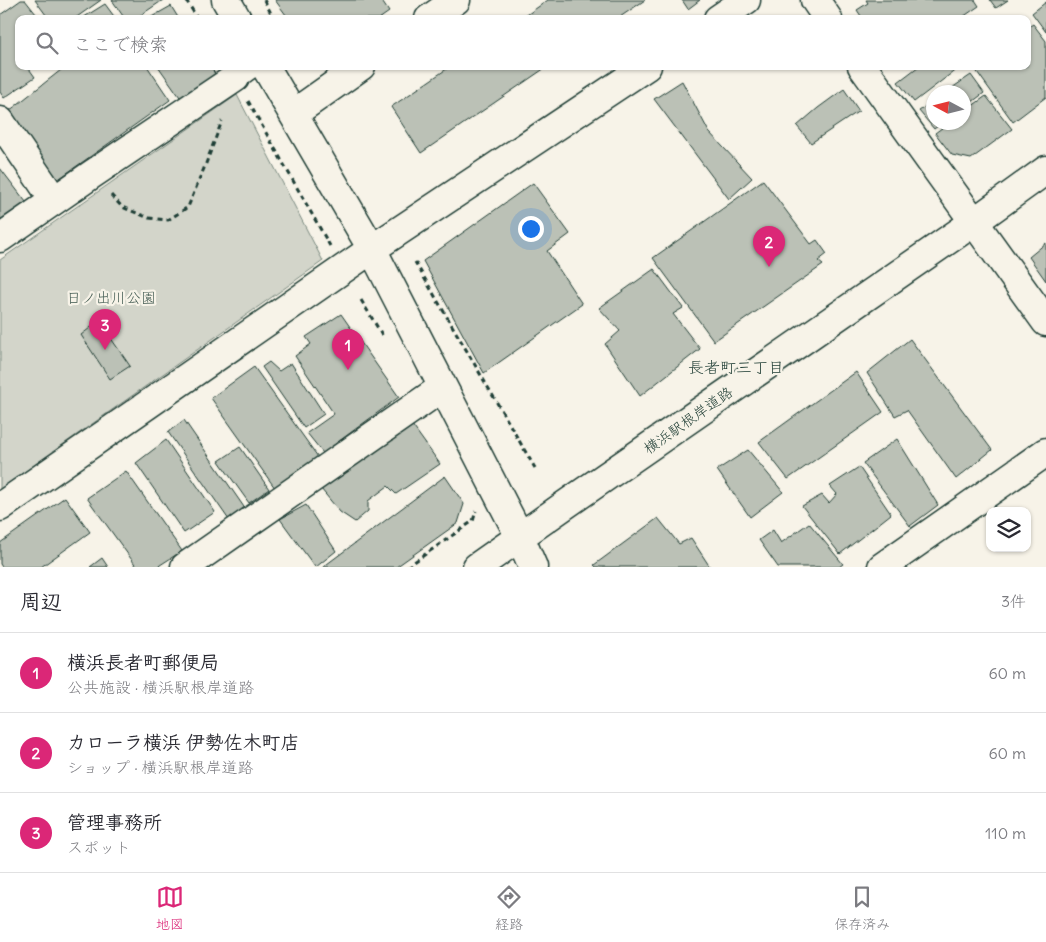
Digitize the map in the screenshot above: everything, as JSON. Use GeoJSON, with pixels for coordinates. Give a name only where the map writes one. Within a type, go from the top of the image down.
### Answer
{"type":"FeatureCollection","features":[{"type":"Feature","properties":{"kind":"street"},"geometry":{"type":"LineString","coordinates":[[226,0],[235,15]]}},
{"type":"Feature","properties":{"kind":"street"},"geometry":{"type":"LineString","coordinates":[[435,15],[456,0]]}},
{"type":"Feature","properties":{"kind":"street"},"geometry":{"type":"LineString","coordinates":[[724,15],[746,0]]}},
{"type":"Feature","properties":{"kind":"street"},"geometry":{"type":"LineString","coordinates":[[814,0],[825,15]]}},
{"type":"Feature","properties":{"kind":"street"},"geometry":{"type":"LineString","coordinates":[[267,70],[372,250],[520,537],[533,567]]}},
{"type":"Feature","properties":{"kind":"street"},"geometry":{"type":"LineString","coordinates":[[293,114],[355,70]]}},
{"type":"Feature","properties":{"kind":"street"},"geometry":{"type":"LineString","coordinates":[[0,507],[372,250],[641,70]]}},
{"type":"Feature","properties":{"kind":"street"},"geometry":{"type":"LineString","coordinates":[[865,70],[1046,322]]}},
{"type":"Feature","properties":{"kind":"street"},"geometry":{"type":"LineString","coordinates":[[0,238],[241,72]]}},
{"type":"Feature","properties":{"kind":"street"},"geometry":{"type":"LineString","coordinates":[[0,121],[54,200]]}},
{"type":"Feature","properties":{"kind":"street","name":"横浜駅根岸道路"},"geometry":{"type":"LineString","coordinates":[[477,567],[1046,170]]}},
{"type":"Feature","properties":{"kind":"street"},"geometry":{"type":"LineString","coordinates":[[185,567],[443,387]]}},
{"type":"Feature","properties":{"kind":"street"},"geometry":{"type":"LineString","coordinates":[[882,567],[1046,452]]}},
{"type":"Feature","properties":{"kind":"path"},"geometry":{"type":"LineString","coordinates":[[186,0],[195,15]]}},
{"type":"Feature","properties":{"kind":"path"},"geometry":{"type":"LineString","coordinates":[[264,0],[272,15]]}},
{"type":"Feature","properties":{"kind":"path"},"geometry":{"type":"LineString","coordinates":[[241,72],[333,252]]}},
{"type":"Feature","properties":{"kind":"path"},"geometry":{"type":"LineString","coordinates":[[91,175],[122,207],[149,218],[168,220],[188,207],[222,120]]}},
{"type":"Feature","properties":{"kind":"path"},"geometry":{"type":"LineString","coordinates":[[414,262],[535,468]]}},
{"type":"Feature","properties":{"kind":"path"},"geometry":{"type":"LineString","coordinates":[[361,300],[386,342]]}},
{"type":"Feature","properties":{"kind":"path"},"geometry":{"type":"LineString","coordinates":[[407,567],[473,520],[478,506]]}},
{"type":"Feature","properties":{"kind":"green space","name":"日ノ出川公園"},"geometry":{"type":"Polygon","coordinates":[[[237,95],[323,261],[0,489],[0,260],[237,95]]]}},
{"type":"Feature","properties":{"kind":"building"},"geometry":{"type":"Polygon","coordinates":[[[21,0],[25,0],[37,15],[15,15],[15,70],[30,70],[35,77],[4,98],[0,92],[0,15],[21,0]]]}},
{"type":"Feature","properties":{"kind":"building"},"geometry":{"type":"Polygon","coordinates":[[[35,0],[101,0],[80,15],[46,15],[35,0]]]}},
{"type":"Feature","properties":{"kind":"building"},"geometry":{"type":"Polygon","coordinates":[[[112,0],[163,0],[141,15],[122,15],[112,0]]]}},
{"type":"Feature","properties":{"kind":"building"},"geometry":{"type":"Polygon","coordinates":[[[275,0],[381,0],[389,12],[385,15],[286,15],[275,0]]]}},
{"type":"Feature","properties":{"kind":"building"},"geometry":{"type":"Polygon","coordinates":[[[548,0],[645,0],[623,15],[527,15],[548,0]]]}},
{"type":"Feature","properties":{"kind":"building"},"geometry":{"type":"Polygon","coordinates":[[[682,0],[700,0],[688,9],[682,0]]]}},
{"type":"Feature","properties":{"kind":"building"},"geometry":{"type":"Polygon","coordinates":[[[866,0],[975,0],[979,6],[966,15],[860,15],[857,10],[868,3],[866,0]]]}},
{"type":"Feature","properties":{"kind":"building"},"geometry":{"type":"Polygon","coordinates":[[[990,0],[1008,0],[996,8],[990,0]]]}},
{"type":"Feature","properties":{"kind":"building"},"geometry":{"type":"Polygon","coordinates":[[[1046,2],[1046,32],[1032,13],[1046,2]]]}},
{"type":"Feature","properties":{"kind":"building"},"geometry":{"type":"Polygon","coordinates":[[[105,4],[113,15],[87,15],[105,4]]]}},
{"type":"Feature","properties":{"kind":"building"},"geometry":{"type":"Polygon","coordinates":[[[171,6],[177,15],[155,15],[171,6]]]}},
{"type":"Feature","properties":{"kind":"building"},"geometry":{"type":"Polygon","coordinates":[[[1033,24],[1046,41],[1046,97],[1013,122],[976,70],[1031,70],[1031,25],[1033,24]]]}},
{"type":"Feature","properties":{"kind":"building"},"geometry":{"type":"Polygon","coordinates":[[[61,70],[150,70],[170,100],[53,183],[4,115],[61,70]]]}},
{"type":"Feature","properties":{"kind":"building"},"geometry":{"type":"Polygon","coordinates":[[[161,70],[213,70],[217,77],[182,100],[161,70]]]}},
{"type":"Feature","properties":{"kind":"building"},"geometry":{"type":"Polygon","coordinates":[[[445,70],[542,70],[421,153],[391,107],[445,70]]]}},
{"type":"Feature","properties":{"kind":"building"},"geometry":{"type":"Polygon","coordinates":[[[914,70],[956,70],[936,85],[926,85],[926,93],[914,102],[898,82],[914,70]]]}},
{"type":"Feature","properties":{"kind":"building"},"geometry":{"type":"Polygon","coordinates":[[[971,75],[984,93],[971,103],[971,85],[956,85],[971,75]]]}},
{"type":"Feature","properties":{"kind":"building"},"geometry":{"type":"Polygon","coordinates":[[[682,81],[709,132],[752,178],[729,199],[654,99],[682,81]]]}},
{"type":"Feature","properties":{"kind":"building"},"geometry":{"type":"Polygon","coordinates":[[[844,89],[859,111],[811,143],[797,126],[844,89]]]}},
{"type":"Feature","properties":{"kind":"building"},"geometry":{"type":"Polygon","coordinates":[[[986,96],[1012,129],[971,159],[952,155],[935,133],[939,130],[971,130],[971,107],[986,96]]]}},
{"type":"Feature","properties":{"kind":"building"},"geometry":{"type":"Polygon","coordinates":[[[926,106],[926,119],[919,111],[926,106]]]}},
{"type":"Feature","properties":{"kind":"building"},"geometry":{"type":"Polygon","coordinates":[[[0,168],[26,202],[24,211],[0,227],[0,168]]]}},
{"type":"Feature","properties":{"kind":"building"},"geometry":{"type":"Polygon","coordinates":[[[763,180],[811,244],[817,240],[827,254],[818,261],[823,265],[714,341],[653,258],[763,180]]]}},
{"type":"Feature","properties":{"kind":"building"},"geometry":{"type":"Polygon","coordinates":[[[533,183],[570,234],[547,251],[582,304],[484,373],[423,261],[533,183]]]}},
{"type":"Feature","properties":{"kind":"building"},"geometry":{"type":"Polygon","coordinates":[[[1046,243],[1046,281],[1029,257],[1046,243]]]}},
{"type":"Feature","properties":{"kind":"building"},"geometry":{"type":"Polygon","coordinates":[[[654,269],[683,308],[673,314],[700,349],[640,396],[605,344],[620,331],[599,308],[654,269]]]}},
{"type":"Feature","properties":{"kind":"building"},"geometry":{"type":"Polygon","coordinates":[[[341,314],[399,397],[323,453],[307,433],[334,414],[295,356],[311,344],[306,337],[341,314]]]}},
{"type":"Feature","properties":{"kind":"building"},"geometry":{"type":"Polygon","coordinates":[[[99,321],[130,366],[110,379],[81,335],[99,321]]]}},
{"type":"Feature","properties":{"kind":"building"},"geometry":{"type":"Polygon","coordinates":[[[910,339],[992,450],[956,479],[907,410],[895,416],[867,373],[910,339]]]}},
{"type":"Feature","properties":{"kind":"building"},"geometry":{"type":"Polygon","coordinates":[[[269,362],[279,371],[291,363],[324,414],[304,428],[262,367],[269,362]]]}},
{"type":"Feature","properties":{"kind":"building"},"geometry":{"type":"Polygon","coordinates":[[[254,367],[318,457],[275,488],[211,398],[254,367]]]}},
{"type":"Feature","properties":{"kind":"building"},"geometry":{"type":"Polygon","coordinates":[[[856,372],[883,412],[788,479],[759,442],[856,372]]]}},
{"type":"Feature","properties":{"kind":"building"},"geometry":{"type":"Polygon","coordinates":[[[184,420],[246,510],[229,520],[168,432],[184,420]]]}},
{"type":"Feature","properties":{"kind":"building"},"geometry":{"type":"Polygon","coordinates":[[[412,425],[440,464],[396,494],[388,486],[368,501],[368,511],[355,522],[340,512],[321,489],[412,425]]]}},
{"type":"Feature","properties":{"kind":"building"},"geometry":{"type":"Polygon","coordinates":[[[897,439],[938,505],[910,526],[863,463],[897,439]]]}},
{"type":"Feature","properties":{"kind":"building"},"geometry":{"type":"Polygon","coordinates":[[[166,440],[215,512],[184,533],[136,463],[166,440]]]}},
{"type":"Feature","properties":{"kind":"building"},"geometry":{"type":"Polygon","coordinates":[[[240,447],[269,489],[249,503],[219,461],[240,447]]]}},
{"type":"Feature","properties":{"kind":"building"},"geometry":{"type":"Polygon","coordinates":[[[748,450],[783,492],[750,517],[717,470],[748,450]]]}},
{"type":"Feature","properties":{"kind":"building"},"geometry":{"type":"Polygon","coordinates":[[[859,467],[891,514],[840,554],[802,506],[822,495],[829,503],[837,494],[830,486],[859,467]]]}},
{"type":"Feature","properties":{"kind":"building"},"geometry":{"type":"Polygon","coordinates":[[[126,471],[182,551],[157,567],[137,567],[87,498],[126,471]]]}},
{"type":"Feature","properties":{"kind":"building"},"geometry":{"type":"Polygon","coordinates":[[[445,476],[464,504],[458,523],[396,567],[323,567],[445,476]]]}},
{"type":"Feature","properties":{"kind":"building"},"geometry":{"type":"Polygon","coordinates":[[[65,497],[90,532],[41,567],[2,567],[0,564],[0,543],[65,497]]]}},
{"type":"Feature","properties":{"kind":"building"},"geometry":{"type":"Polygon","coordinates":[[[306,505],[336,551],[316,567],[280,519],[306,505]]]}},
{"type":"Feature","properties":{"kind":"building"},"geometry":{"type":"Polygon","coordinates":[[[658,518],[679,544],[691,538],[710,567],[596,567],[594,565],[658,518]]]}},
{"type":"Feature","properties":{"kind":"building"},"geometry":{"type":"Polygon","coordinates":[[[809,523],[843,564],[839,567],[778,567],[759,540],[773,530],[781,543],[809,523]]]}},
{"type":"Feature","properties":{"kind":"building"},"geometry":{"type":"Polygon","coordinates":[[[102,558],[108,567],[90,567],[102,558]]]}},
{"type":"Feature","properties":{"kind":"place","name":"カローラ横浜 伊勢佐木町店"},"geometry":{"type":"Point","coordinates":[769,267]}},
{"type":"Feature","properties":{"kind":"place","name":"管理事務所"},"geometry":{"type":"Point","coordinates":[105,350]}},
{"type":"Feature","properties":{"kind":"place","name":"横浜長者町郵便局"},"geometry":{"type":"Point","coordinates":[348,370]}},
{"type":"Feature","properties":{"kind":"district","name":"長者町三丁目"},"geometry":{"type":"Point","coordinates":[736,367]}}]}
